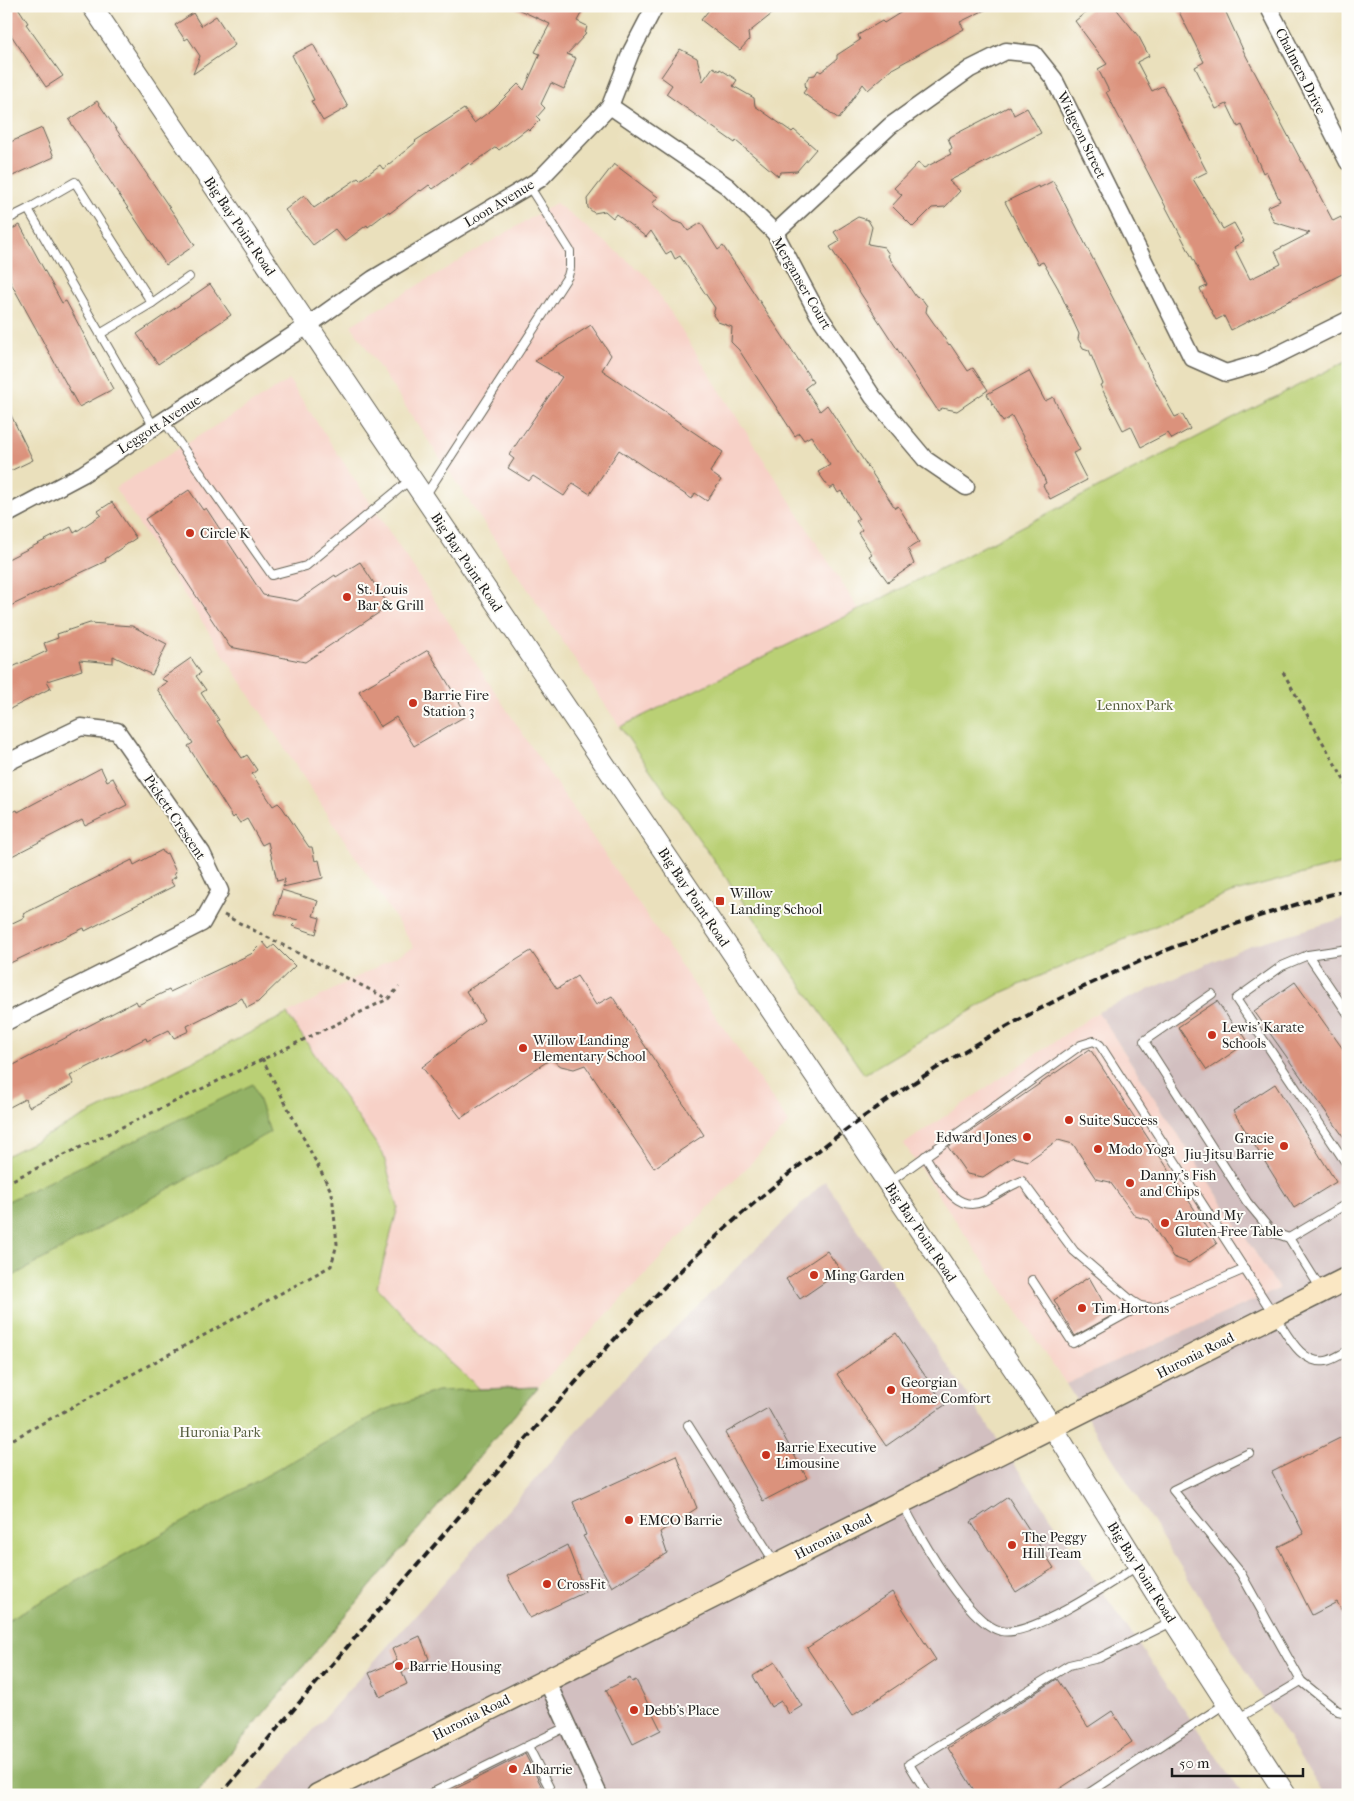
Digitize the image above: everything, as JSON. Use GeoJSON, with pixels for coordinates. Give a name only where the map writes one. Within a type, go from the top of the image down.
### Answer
{"type":"FeatureCollection","features":[{"type":"Feature","properties":{"kind":"main road","name":"Huronia Road"},"geometry":{"type":"LineString","coordinates":[[318,1795],[1348,1278]]}},
{"type":"Feature","properties":{"kind":"street","name":"Big Bay Point Road"},"geometry":{"type":"LineString","coordinates":[[92,6],[1052,1426],[1173,1622],[1286,1795]]}},
{"type":"Feature","properties":{"kind":"street","name":"Loon Avenue"},"geometry":{"type":"LineString","coordinates":[[308,326],[373,278],[540,179],[610,106],[631,52],[655,6]]}},
{"type":"Feature","properties":{"kind":"street","name":"Chalmers Drive"},"geometry":{"type":"LineString","coordinates":[[1268,6],[1348,162]]}},
{"type":"Feature","properties":{"kind":"street","name":"Widgeon Street"},"geometry":{"type":"LineString","coordinates":[[775,233],[890,126],[970,69],[1006,51],[1034,54],[1054,79],[1192,358],[1226,373],[1261,363],[1348,320]]}},
{"type":"Feature","properties":{"kind":"street","name":"Merganser Court"},"geometry":{"type":"LineString","coordinates":[[610,106],[727,186],[775,233],[818,314],[873,397],[925,459],[966,487]]}},
{"type":"Feature","properties":{"kind":"street","name":"Leggott Avenue"},"geometry":{"type":"LineString","coordinates":[[6,515],[83,474],[308,326]]}},
{"type":"Feature","properties":{"kind":"street","name":"Pickett Crescent"},"geometry":{"type":"LineString","coordinates":[[6,763],[81,727],[117,731],[202,852],[220,891],[202,923],[6,1022]]}},
{"type":"Feature","properties":{"kind":"street"},"geometry":{"type":"LineString","coordinates":[[546,1679],[599,1795]]}},
{"type":"Feature","properties":{"kind":"lane"},"geometry":{"type":"LineString","coordinates":[[6,220],[75,182],[152,303]]}},
{"type":"Feature","properties":{"kind":"lane"},"geometry":{"type":"LineString","coordinates":[[424,498],[568,276],[570,251],[529,186]]}},
{"type":"Feature","properties":{"kind":"lane"},"geometry":{"type":"LineString","coordinates":[[28,209],[100,334],[159,424],[272,575],[306,566],[411,479]]}},
{"type":"Feature","properties":{"kind":"lane"},"geometry":{"type":"LineString","coordinates":[[100,334],[152,303],[189,277]]}},
{"type":"Feature","properties":{"kind":"lane"},"geometry":{"type":"LineString","coordinates":[[1348,949],[1308,955],[1282,966],[1236,999],[1348,1166]]}},
{"type":"Feature","properties":{"kind":"lane"},"geometry":{"type":"LineString","coordinates":[[1308,955],[1348,1014]]}},
{"type":"Feature","properties":{"kind":"lane"},"geometry":{"type":"LineString","coordinates":[[1212,994],[1144,1041],[1247,1202],[1272,1232],[1289,1238],[1322,1291]]}},
{"type":"Feature","properties":{"kind":"lane"},"geometry":{"type":"LineString","coordinates":[[888,1183],[1081,1045],[1094,1041],[1100,1045],[1274,1315],[1303,1356],[1314,1361],[1328,1361],[1348,1351]]}},
{"type":"Feature","properties":{"kind":"lane"},"geometry":{"type":"LineString","coordinates":[[925,1156],[950,1195],[963,1202],[982,1202],[1010,1185],[1022,1181],[1074,1251],[1140,1306],[1154,1308],[1245,1268]]}},
{"type":"Feature","properties":{"kind":"lane"},"geometry":{"type":"LineString","coordinates":[[1289,1238],[1348,1203]]}},
{"type":"Feature","properties":{"kind":"lane"},"geometry":{"type":"LineString","coordinates":[[1032,1280],[1073,1343],[1140,1306]]}},
{"type":"Feature","properties":{"kind":"lane"},"geometry":{"type":"LineString","coordinates":[[688,1425],[776,1564]]}},
{"type":"Feature","properties":{"kind":"lane"},"geometry":{"type":"LineString","coordinates":[[1249,1453],[1173,1490],[1240,1572],[1301,1682],[1338,1711],[1348,1713]]}},
{"type":"Feature","properties":{"kind":"lane"},"geometry":{"type":"LineString","coordinates":[[901,1502],[924,1543],[958,1592],[984,1622],[1000,1631],[1024,1628],[1072,1607],[1138,1566]]}},
{"type":"Feature","properties":{"kind":"lane"},"geometry":{"type":"LineString","coordinates":[[928,1795],[909,1764],[1069,1665],[1098,1658],[1173,1622]]}},
{"type":"Feature","properties":{"kind":"lane"},"geometry":{"type":"LineString","coordinates":[[1086,1795],[1232,1711],[1301,1682]]}},
{"type":"Feature","properties":{"kind":"lane"},"geometry":{"type":"LineString","coordinates":[[428,1795],[568,1726]]}},
{"type":"Feature","properties":{"kind":"lane"},"geometry":{"type":"LineString","coordinates":[[528,1746],[549,1787]]}},
{"type":"Feature","properties":{"kind":"path"},"geometry":{"type":"LineString","coordinates":[[1283,672],[1348,787]]}},
{"type":"Feature","properties":{"kind":"path"},"geometry":{"type":"LineString","coordinates":[[211,907],[388,999]]}},
{"type":"Feature","properties":{"kind":"path"},"geometry":{"type":"LineString","coordinates":[[6,1183],[262,1058],[388,999],[399,987]]}},
{"type":"Feature","properties":{"kind":"path"},"geometry":{"type":"LineString","coordinates":[[6,1443],[331,1266],[337,1244],[332,1193],[262,1058]]}},
{"type":"Feature","properties":{"kind":"shaded area"},"geometry":{"type":"Polygon","coordinates":[[[556,203],[648,277],[859,610],[620,727],[351,325],[556,203]]]}},
{"type":"Feature","properties":{"kind":"shaded area","name":"Willow Landing Elementary School"},"geometry":{"type":"Polygon","coordinates":[[[289,380],[544,766],[789,1123],[538,1387],[480,1389],[430,1344],[377,1286],[398,1207],[383,1154],[287,1014],[414,947],[115,488],[289,380]]]}},
{"type":"Feature","properties":{"kind":"shaded area"},"geometry":{"type":"Polygon","coordinates":[[[1348,917],[1348,1795],[1324,1795],[1066,1384],[1279,1289],[1098,1012],[1248,946],[1348,917]]]}},
{"type":"Feature","properties":{"kind":"shaded area"},"geometry":{"type":"Polygon","coordinates":[[[1098,1012],[1279,1289],[1066,1384],[904,1144],[1098,1012]]]}},
{"type":"Feature","properties":{"kind":"shaded area"},"geometry":{"type":"Polygon","coordinates":[[[825,1181],[986,1423],[1243,1795],[256,1795],[628,1374],[825,1181]]]}},
{"type":"Feature","properties":{"kind":"green space","name":"Lennox Park"},"geometry":{"type":"Polygon","coordinates":[[[1348,360],[1348,862],[1231,893],[999,994],[864,1074],[620,727],[859,610],[1348,360]]]}},
{"type":"Feature","properties":{"kind":"green space","name":"Huronia Park"},"geometry":{"type":"Polygon","coordinates":[[[287,1014],[383,1154],[398,1207],[377,1287],[430,1344],[480,1389],[538,1387],[195,1795],[6,1795],[6,1156],[287,1014]]]}},
{"type":"Feature","properties":{"kind":"green space"},"geometry":{"type":"Polygon","coordinates":[[[253,1084],[270,1132],[6,1280],[6,1202],[253,1084]]]}},
{"type":"Feature","properties":{"kind":"green space"},"geometry":{"type":"Polygon","coordinates":[[[538,1387],[195,1795],[6,1795],[6,1621],[384,1410],[437,1391],[538,1387]]]}},
{"type":"Feature","properties":{"kind":"building"},"geometry":{"type":"Polygon","coordinates":[[[6,6],[17,6],[28,23],[26,24],[63,76],[46,87],[11,35],[6,38],[6,6]]]}},
{"type":"Feature","properties":{"kind":"building"},"geometry":{"type":"Polygon","coordinates":[[[511,6],[585,6],[577,21],[587,26],[585,35],[567,54],[576,58],[564,89],[551,83],[541,104],[545,108],[537,117],[540,120],[529,131],[527,129],[499,150],[496,147],[471,165],[469,163],[433,189],[429,185],[420,190],[390,213],[389,211],[345,241],[335,229],[313,245],[285,210],[304,195],[314,208],[358,178],[360,180],[380,165],[383,169],[415,141],[464,109],[474,123],[494,108],[518,84],[524,90],[540,54],[535,52],[550,24],[511,6]]]}},
{"type":"Feature","properties":{"kind":"building"},"geometry":{"type":"Polygon","coordinates":[[[712,6],[782,6],[748,33],[749,40],[740,50],[701,20],[712,6]]]}},
{"type":"Feature","properties":{"kind":"building"},"geometry":{"type":"Polygon","coordinates":[[[911,6],[993,6],[960,22],[964,29],[892,69],[868,90],[863,84],[839,119],[803,93],[809,76],[815,75],[818,70],[821,72],[837,59],[837,55],[860,40],[858,35],[882,21],[884,23],[911,6]]]}},
{"type":"Feature","properties":{"kind":"building"},"geometry":{"type":"Polygon","coordinates":[[[1094,6],[1114,6],[1139,37],[1149,56],[1137,62],[1152,91],[1162,86],[1164,88],[1207,172],[1193,179],[1223,229],[1234,223],[1244,241],[1234,247],[1250,279],[1281,264],[1275,251],[1310,233],[1274,222],[1267,207],[1280,201],[1266,171],[1263,173],[1242,125],[1238,127],[1227,104],[1216,109],[1195,67],[1204,62],[1176,6],[1223,6],[1244,52],[1333,221],[1341,217],[1348,232],[1348,271],[1231,330],[1224,316],[1216,320],[1200,289],[1207,286],[1106,92],[1109,91],[1098,69],[1107,64],[1075,21],[1094,6]]]}},
{"type":"Feature","properties":{"kind":"building"},"geometry":{"type":"Polygon","coordinates":[[[193,13],[201,26],[216,16],[235,45],[193,74],[200,56],[188,38],[185,40],[175,25],[193,13]]]}},
{"type":"Feature","properties":{"kind":"building"},"geometry":{"type":"Polygon","coordinates":[[[313,44],[348,107],[323,121],[311,101],[314,100],[292,55],[313,44]]]}},
{"type":"Feature","properties":{"kind":"building"},"geometry":{"type":"Polygon","coordinates":[[[680,49],[697,58],[703,81],[713,67],[719,71],[720,69],[737,80],[733,86],[754,98],[755,106],[792,132],[794,130],[816,149],[797,171],[781,172],[778,176],[736,141],[735,143],[666,94],[672,85],[661,77],[680,49]]]}},
{"type":"Feature","properties":{"kind":"building"},"geometry":{"type":"Polygon","coordinates":[[[97,101],[195,245],[166,265],[69,120],[97,101]]]}},
{"type":"Feature","properties":{"kind":"building"},"geometry":{"type":"Polygon","coordinates":[[[1010,106],[1014,115],[1027,108],[1041,133],[949,181],[960,191],[945,207],[932,208],[913,227],[892,206],[902,195],[894,188],[918,163],[924,168],[951,154],[949,150],[952,148],[948,138],[1010,106]]]}},
{"type":"Feature","properties":{"kind":"building"},"geometry":{"type":"Polygon","coordinates":[[[42,128],[54,157],[6,179],[6,144],[42,128]]]}},
{"type":"Feature","properties":{"kind":"building"},"geometry":{"type":"Polygon","coordinates":[[[614,164],[658,197],[652,204],[673,221],[683,224],[688,231],[701,223],[718,250],[723,246],[813,382],[805,388],[820,411],[827,405],[895,508],[898,506],[910,525],[919,542],[908,549],[914,564],[888,582],[869,556],[872,554],[858,533],[862,530],[856,521],[859,519],[841,491],[838,493],[834,486],[830,489],[818,472],[830,465],[811,436],[804,440],[799,433],[795,436],[739,350],[731,342],[732,327],[718,322],[713,315],[715,308],[680,256],[675,259],[671,251],[666,254],[651,231],[646,237],[616,214],[613,218],[605,211],[594,213],[588,208],[587,199],[614,164]]]}},
{"type":"Feature","properties":{"kind":"building"},"geometry":{"type":"Polygon","coordinates":[[[1053,181],[1175,417],[1182,414],[1190,429],[1172,439],[1168,433],[1141,447],[1131,426],[1123,430],[1100,385],[1103,384],[1089,350],[1083,348],[1078,339],[1079,334],[1058,288],[1043,262],[1038,264],[1005,202],[1053,181]]]}},
{"type":"Feature","properties":{"kind":"building"},"geometry":{"type":"Polygon","coordinates":[[[858,217],[868,220],[872,227],[868,244],[884,247],[916,297],[922,299],[927,306],[926,312],[949,345],[968,371],[973,368],[988,390],[957,411],[942,408],[938,411],[830,247],[840,241],[834,232],[858,217]]]}},
{"type":"Feature","properties":{"kind":"building"},"geometry":{"type":"Polygon","coordinates":[[[20,225],[62,303],[66,301],[113,389],[79,407],[6,274],[6,232],[20,225]]]}},
{"type":"Feature","properties":{"kind":"building"},"geometry":{"type":"Polygon","coordinates":[[[210,284],[231,315],[158,364],[137,334],[210,284]]]}},
{"type":"Feature","properties":{"kind":"building"},"geometry":{"type":"Polygon","coordinates":[[[591,325],[611,355],[602,370],[723,452],[710,472],[721,480],[707,501],[695,493],[692,499],[619,450],[590,494],[573,483],[564,496],[533,476],[529,481],[508,468],[514,459],[509,455],[562,377],[535,361],[591,325]]]}},
{"type":"Feature","properties":{"kind":"building"},"geometry":{"type":"Polygon","coordinates":[[[1029,371],[1045,401],[1053,397],[1080,450],[1073,453],[1087,480],[1050,499],[1043,485],[1046,483],[1042,473],[1012,416],[1003,422],[987,394],[1029,371]]]}},
{"type":"Feature","properties":{"kind":"building"},"geometry":{"type":"Polygon","coordinates":[[[6,405],[33,460],[6,473],[6,405]]]}},
{"type":"Feature","properties":{"kind":"building"},"geometry":{"type":"Polygon","coordinates":[[[189,490],[203,510],[206,508],[263,595],[297,601],[335,575],[336,577],[360,562],[389,606],[305,662],[230,647],[145,519],[189,490]]]}},
{"type":"Feature","properties":{"kind":"building"},"geometry":{"type":"Polygon","coordinates":[[[112,502],[136,538],[105,559],[106,561],[6,608],[6,560],[71,527],[74,533],[101,515],[98,511],[112,502]]]}},
{"type":"Feature","properties":{"kind":"building"},"geometry":{"type":"Polygon","coordinates":[[[90,623],[132,626],[167,644],[152,675],[113,656],[113,663],[79,660],[82,670],[47,681],[51,688],[6,711],[6,670],[47,651],[44,643],[58,638],[57,634],[90,623]]]}},
{"type":"Feature","properties":{"kind":"building","name":"Barrie Fire Station 3"},"geometry":{"type":"Polygon","coordinates":[[[428,650],[467,715],[414,746],[396,717],[380,727],[359,691],[428,650]]]}},
{"type":"Feature","properties":{"kind":"building"},"geometry":{"type":"Polygon","coordinates":[[[191,658],[201,673],[196,676],[206,690],[201,693],[219,720],[217,721],[242,758],[247,755],[257,770],[252,774],[273,806],[278,803],[282,807],[309,847],[312,847],[315,861],[319,860],[323,878],[283,887],[285,879],[277,881],[268,842],[262,845],[247,819],[240,823],[235,816],[233,818],[188,746],[193,743],[157,689],[168,682],[161,679],[191,658]]]}},
{"type":"Feature","properties":{"kind":"building"},"geometry":{"type":"Polygon","coordinates":[[[101,768],[107,781],[113,778],[127,805],[85,826],[82,820],[6,859],[6,815],[17,810],[18,812],[101,768]]]}},
{"type":"Feature","properties":{"kind":"building"},"geometry":{"type":"Polygon","coordinates":[[[162,850],[164,854],[167,853],[176,872],[174,873],[176,877],[170,880],[174,886],[85,931],[84,928],[6,965],[6,926],[25,917],[23,914],[132,860],[134,865],[162,850]]]}},
{"type":"Feature","properties":{"kind":"building"},"geometry":{"type":"Polygon","coordinates":[[[282,890],[318,901],[313,916],[320,918],[316,934],[292,926],[298,920],[275,914],[282,890]]]}},
{"type":"Feature","properties":{"kind":"building"},"geometry":{"type":"Polygon","coordinates":[[[263,942],[269,949],[274,945],[295,966],[258,1002],[247,1008],[242,998],[187,1026],[189,1031],[174,1038],[169,1030],[147,1041],[146,1038],[70,1076],[74,1084],[43,1100],[29,1107],[25,1099],[6,1109],[6,1069],[136,1001],[138,1005],[169,990],[170,992],[251,954],[263,942]]]}},
{"type":"Feature","properties":{"kind":"building"},"geometry":{"type":"Polygon","coordinates":[[[531,951],[557,989],[577,976],[596,1005],[612,996],[704,1135],[654,1168],[585,1065],[574,1069],[561,1066],[551,1059],[461,1118],[422,1067],[484,1020],[466,991],[531,951]]]}},
{"type":"Feature","properties":{"kind":"building"},"geometry":{"type":"Polygon","coordinates":[[[1295,982],[1348,1056],[1348,1143],[1254,1011],[1295,982]]]}},
{"type":"Feature","properties":{"kind":"building","name":"Lewis’ Karate Schools"},"geometry":{"type":"Polygon","coordinates":[[[1217,1001],[1234,1026],[1237,1024],[1248,1042],[1207,1070],[1178,1027],[1217,1001]]]}},
{"type":"Feature","properties":{"kind":"building"},"geometry":{"type":"Polygon","coordinates":[[[1090,1049],[1217,1244],[1189,1263],[1173,1257],[1149,1220],[1135,1216],[1110,1182],[1096,1179],[1073,1144],[1058,1140],[1028,1161],[1013,1157],[983,1177],[967,1174],[948,1147],[1090,1049]]]}},
{"type":"Feature","properties":{"kind":"building","name":"Gracie Jiu-Jitsu Barrie"},"geometry":{"type":"Polygon","coordinates":[[[1275,1084],[1336,1182],[1294,1208],[1233,1111],[1275,1084]]]}},
{"type":"Feature","properties":{"kind":"building","name":"Ming Garden"},"geometry":{"type":"Polygon","coordinates":[[[827,1251],[841,1271],[800,1299],[786,1279],[827,1251]]]}},
{"type":"Feature","properties":{"kind":"building","name":"Tim Hortons"},"geometry":{"type":"Polygon","coordinates":[[[1089,1277],[1111,1316],[1075,1336],[1054,1300],[1089,1277]]]}},
{"type":"Feature","properties":{"kind":"building","name":"Georgian Home Comfort"},"geometry":{"type":"Polygon","coordinates":[[[896,1333],[945,1405],[886,1446],[837,1374],[896,1333]]]}},
{"type":"Feature","properties":{"kind":"building","name":"Barrie Executive Limousine"},"geometry":{"type":"Polygon","coordinates":[[[768,1408],[807,1478],[763,1501],[725,1433],[768,1408]]]}},
{"type":"Feature","properties":{"kind":"building"},"geometry":{"type":"Polygon","coordinates":[[[1348,1434],[1348,1622],[1337,1602],[1312,1615],[1278,1547],[1304,1534],[1272,1472],[1348,1434]]]}},
{"type":"Feature","properties":{"kind":"building","name":"EMCO Barrie"},"geometry":{"type":"Polygon","coordinates":[[[676,1455],[697,1508],[660,1532],[667,1553],[612,1587],[583,1536],[586,1535],[573,1502],[676,1455]]]}},
{"type":"Feature","properties":{"kind":"building","name":"The Peggy Hill Team"},"geometry":{"type":"Polygon","coordinates":[[[1008,1497],[1054,1568],[1016,1592],[971,1522],[1008,1497]]]}},
{"type":"Feature","properties":{"kind":"building","name":"CrossFit"},"geometry":{"type":"Polygon","coordinates":[[[567,1545],[585,1592],[530,1618],[507,1576],[567,1545]]]}},
{"type":"Feature","properties":{"kind":"building"},"geometry":{"type":"Polygon","coordinates":[[[892,1592],[936,1660],[852,1716],[807,1648],[892,1592]]]}},
{"type":"Feature","properties":{"kind":"building","name":"Barrie Housing"},"geometry":{"type":"Polygon","coordinates":[[[420,1636],[429,1659],[402,1672],[407,1684],[380,1697],[369,1673],[397,1661],[392,1649],[420,1636]]]}},
{"type":"Feature","properties":{"kind":"building"},"geometry":{"type":"Polygon","coordinates":[[[775,1662],[802,1706],[789,1714],[781,1701],[771,1707],[753,1676],[775,1662]]]}},
{"type":"Feature","properties":{"kind":"building","name":"Debb's Place"},"geometry":{"type":"Polygon","coordinates":[[[630,1678],[632,1682],[636,1680],[661,1730],[633,1744],[606,1690],[630,1678]]]}},
{"type":"Feature","properties":{"kind":"building"},"geometry":{"type":"Polygon","coordinates":[[[1057,1679],[1088,1727],[1112,1711],[1132,1742],[1050,1795],[977,1795],[948,1748],[1057,1679]]]}},
{"type":"Feature","properties":{"kind":"building","name":"Albarrie"},"geometry":{"type":"Polygon","coordinates":[[[525,1754],[546,1795],[443,1795],[525,1754]]]}},
{"type":"Feature","properties":{"kind":"railway"},"geometry":{"type":"LineString","coordinates":[[220,1795],[608,1346],[709,1243],[811,1156],[881,1105],[953,1058],[1028,1015],[1105,977],[1184,943],[1265,914],[1348,890]]}},
{"type":"Feature","properties":{"kind":"place","name":"Circle K"},"geometry":{"type":"Point","coordinates":[190,533]}},
{"type":"Feature","properties":{"kind":"place","name":"St. Louis Bar & Grill"},"geometry":{"type":"Point","coordinates":[347,597]}},
{"type":"Feature","properties":{"kind":"place","name":"Barrie Fire Station 3"},"geometry":{"type":"Point","coordinates":[413,703]}},
{"type":"Feature","properties":{"kind":"place","name":"Willow Landing School"},"geometry":{"type":"Point","coordinates":[720,901]}},
{"type":"Feature","properties":{"kind":"place","name":"Lewis’ Karate Schools"},"geometry":{"type":"Point","coordinates":[1212,1035]}},
{"type":"Feature","properties":{"kind":"place","name":"Willow Landing Elementary School"},"geometry":{"type":"Point","coordinates":[523,1048]}},
{"type":"Feature","properties":{"kind":"place","name":"Suite Success"},"geometry":{"type":"Point","coordinates":[1069,1120]}},
{"type":"Feature","properties":{"kind":"place","name":"Edward Jones"},"geometry":{"type":"Point","coordinates":[1027,1137]}},
{"type":"Feature","properties":{"kind":"place","name":"Gracie Jiu-Jitsu Barrie"},"geometry":{"type":"Point","coordinates":[1284,1146]}},
{"type":"Feature","properties":{"kind":"place","name":"Modo Yoga"},"geometry":{"type":"Point","coordinates":[1098,1149]}},
{"type":"Feature","properties":{"kind":"place","name":"Danny's Fish and Chips"},"geometry":{"type":"Point","coordinates":[1130,1183]}},
{"type":"Feature","properties":{"kind":"place","name":"Around My Gluten-Free Table"},"geometry":{"type":"Point","coordinates":[1165,1223]}},
{"type":"Feature","properties":{"kind":"place","name":"Ming Garden"},"geometry":{"type":"Point","coordinates":[814,1275]}},
{"type":"Feature","properties":{"kind":"place","name":"Tim Hortons"},"geometry":{"type":"Point","coordinates":[1082,1308]}},
{"type":"Feature","properties":{"kind":"place","name":"Georgian Home Comfort"},"geometry":{"type":"Point","coordinates":[891,1390]}},
{"type":"Feature","properties":{"kind":"place","name":"Barrie Executive Limousine"},"geometry":{"type":"Point","coordinates":[766,1455]}},
{"type":"Feature","properties":{"kind":"place","name":"EMCO Barrie"},"geometry":{"type":"Point","coordinates":[629,1520]}},
{"type":"Feature","properties":{"kind":"place","name":"The Peggy Hill Team"},"geometry":{"type":"Point","coordinates":[1012,1545]}},
{"type":"Feature","properties":{"kind":"place","name":"CrossFit"},"geometry":{"type":"Point","coordinates":[547,1584]}},
{"type":"Feature","properties":{"kind":"place","name":"Barrie Housing"},"geometry":{"type":"Point","coordinates":[399,1666]}},
{"type":"Feature","properties":{"kind":"place","name":"Debb's Place"},"geometry":{"type":"Point","coordinates":[634,1710]}},
{"type":"Feature","properties":{"kind":"place","name":"Albarrie"},"geometry":{"type":"Point","coordinates":[513,1769]}}]}
